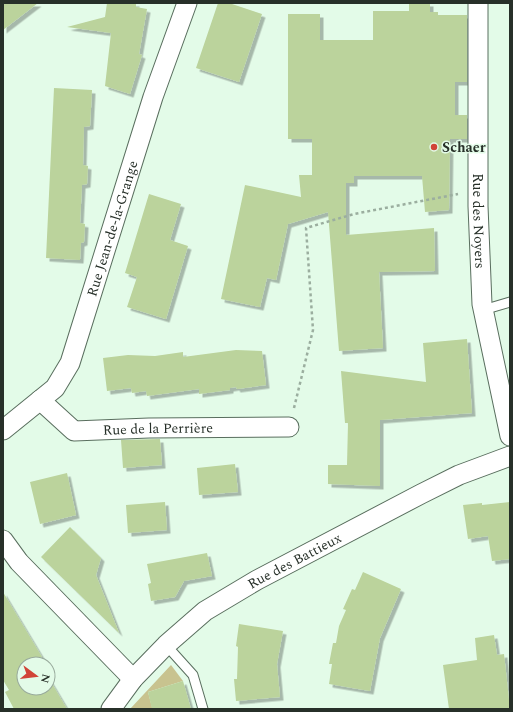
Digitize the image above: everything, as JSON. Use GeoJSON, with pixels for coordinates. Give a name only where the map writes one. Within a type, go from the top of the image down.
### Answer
{"type":"FeatureCollection","features":[{"type":"Feature","properties":{"kind":"street","name":"Rue Jean-de-la-Grange"},"geometry":{"type":"LineString","coordinates":[[3,430],[55,388],[70,363],[153,97],[187,3]]}},
{"type":"Feature","properties":{"kind":"street","name":"Rue des Noyers"},"geometry":{"type":"LineString","coordinates":[[478,3],[478,206],[483,310],[510,436]]}},
{"type":"Feature","properties":{"kind":"street","name":"Rue de la Perrière"},"geometry":{"type":"LineString","coordinates":[[40,400],[74,431],[149,428],[289,427]]}},
{"type":"Feature","properties":{"kind":"street","name":"Rue des Battieux"},"geometry":{"type":"LineString","coordinates":[[111,709],[133,679],[166,645],[205,611],[257,580],[459,475],[510,456]]}},
{"type":"Feature","properties":{"kind":"street"},"geometry":{"type":"LineString","coordinates":[[3,540],[24,568],[133,679]]}},
{"type":"Feature","properties":{"kind":"lane"},"geometry":{"type":"LineString","coordinates":[[483,310],[510,302]]}},
{"type":"Feature","properties":{"kind":"lane"},"geometry":{"type":"LineString","coordinates":[[166,645],[193,674],[203,709]]}},
{"type":"Feature","properties":{"kind":"path"},"geometry":{"type":"LineString","coordinates":[[289,427],[313,330],[306,228],[354,214],[433,197]]}},
{"type":"Feature","properties":{"kind":"shaded area"},"geometry":{"type":"Polygon","coordinates":[[[171,665],[183,681],[148,692],[152,707],[158,709],[130,709],[171,665]]]}},
{"type":"Feature","properties":{"kind":"building"},"geometry":{"type":"Polygon","coordinates":[[[3,3],[38,3],[3,30],[3,3]]]}},
{"type":"Feature","properties":{"kind":"building"},"geometry":{"type":"Polygon","coordinates":[[[107,3],[136,3],[136,7],[147,9],[139,54],[142,55],[130,94],[105,86],[111,33],[67,27],[105,17],[107,3]]]}},
{"type":"Feature","properties":{"kind":"building"},"geometry":{"type":"Polygon","coordinates":[[[218,3],[229,3],[262,14],[239,82],[196,68],[218,3]]]}},
{"type":"Feature","properties":{"kind":"building"},"geometry":{"type":"Polygon","coordinates":[[[409,3],[430,3],[430,12],[438,12],[438,15],[467,15],[467,82],[455,82],[455,115],[467,115],[467,139],[450,139],[449,210],[425,212],[422,176],[354,176],[354,183],[346,183],[346,235],[434,228],[435,271],[379,272],[383,348],[339,351],[328,212],[288,224],[276,280],[267,278],[260,307],[221,299],[245,185],[301,197],[299,175],[312,175],[312,139],[288,139],[288,14],[320,14],[320,40],[373,40],[373,11],[409,11],[409,3]]]}},
{"type":"Feature","properties":{"kind":"building"},"geometry":{"type":"Polygon","coordinates":[[[54,88],[92,90],[90,126],[84,127],[83,165],[88,166],[87,184],[82,185],[80,223],[85,224],[84,242],[81,243],[80,260],[46,258],[54,88]]]}},
{"type":"Feature","properties":{"kind":"building"},"geometry":{"type":"Polygon","coordinates":[[[149,194],[181,204],[170,240],[188,246],[166,319],[127,307],[137,277],[125,273],[149,194]]]}},
{"type":"Feature","properties":{"kind":"building"},"geometry":{"type":"Polygon","coordinates":[[[467,339],[472,413],[380,420],[380,486],[328,484],[328,465],[347,465],[348,423],[345,423],[341,371],[426,382],[423,343],[467,339]]]}},
{"type":"Feature","properties":{"kind":"building"},"geometry":{"type":"Polygon","coordinates":[[[236,350],[262,351],[266,385],[237,389],[236,387],[230,388],[230,390],[199,394],[199,389],[147,396],[146,391],[132,393],[131,388],[107,391],[103,358],[128,355],[155,356],[183,352],[183,357],[236,350]]]}},
{"type":"Feature","properties":{"kind":"building"},"geometry":{"type":"Polygon","coordinates":[[[160,439],[162,465],[123,468],[121,440],[160,439]]]}},
{"type":"Feature","properties":{"kind":"building"},"geometry":{"type":"Polygon","coordinates":[[[235,464],[238,492],[199,495],[197,468],[235,464]]]}},
{"type":"Feature","properties":{"kind":"building"},"geometry":{"type":"Polygon","coordinates":[[[67,473],[76,515],[40,524],[30,482],[67,473]]]}},
{"type":"Feature","properties":{"kind":"building"},"geometry":{"type":"Polygon","coordinates":[[[165,502],[167,530],[128,533],[126,505],[165,502]]]}},
{"type":"Feature","properties":{"kind":"building"},"geometry":{"type":"Polygon","coordinates":[[[510,502],[510,559],[492,561],[488,536],[468,539],[463,505],[482,503],[482,505],[510,502]]]}},
{"type":"Feature","properties":{"kind":"building"},"geometry":{"type":"Polygon","coordinates":[[[70,527],[101,558],[96,575],[119,633],[41,557],[70,527]]]}},
{"type":"Feature","properties":{"kind":"building"},"geometry":{"type":"Polygon","coordinates":[[[207,553],[212,576],[184,581],[175,597],[151,601],[148,584],[151,583],[147,564],[207,553]]]}},
{"type":"Feature","properties":{"kind":"building"},"geometry":{"type":"Polygon","coordinates":[[[363,572],[401,589],[380,638],[370,691],[329,684],[332,664],[329,664],[333,643],[336,643],[339,626],[346,610],[343,609],[352,589],[355,590],[363,572]]]}},
{"type":"Feature","properties":{"kind":"building"},"geometry":{"type":"Polygon","coordinates":[[[3,592],[41,656],[16,656],[16,696],[56,696],[56,690],[67,709],[14,709],[5,692],[9,690],[3,680],[3,592]]]}},
{"type":"Feature","properties":{"kind":"building"},"geometry":{"type":"Polygon","coordinates":[[[239,624],[283,631],[277,664],[280,697],[236,701],[234,679],[237,679],[238,647],[236,646],[239,624]]]}},
{"type":"Feature","properties":{"kind":"building"},"geometry":{"type":"Polygon","coordinates":[[[494,635],[497,655],[504,654],[510,709],[449,709],[443,665],[477,660],[475,638],[494,635]]]}},
{"type":"Feature","properties":{"kind":"building"},"geometry":{"type":"Polygon","coordinates":[[[183,681],[191,709],[152,709],[148,692],[183,681]]]}},
{"type":"Feature","properties":{"kind":"place","name":"Schaer"},"geometry":{"type":"Point","coordinates":[434,147]}}]}
